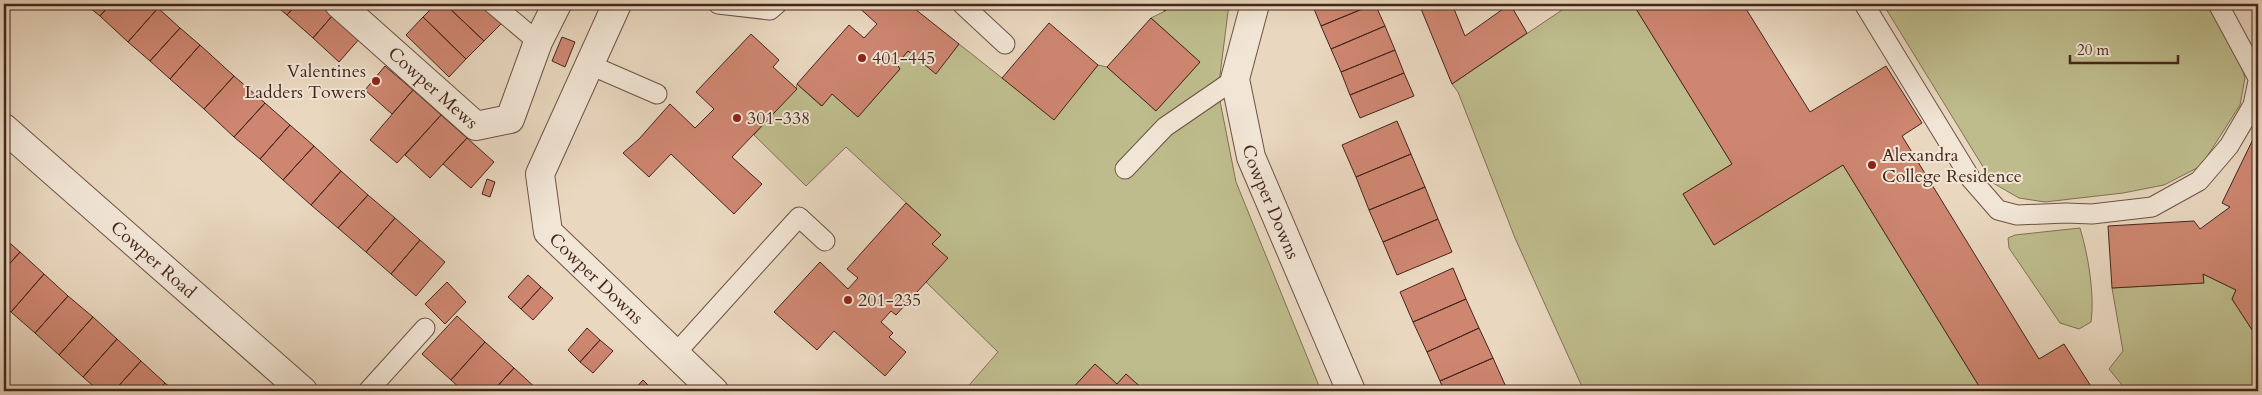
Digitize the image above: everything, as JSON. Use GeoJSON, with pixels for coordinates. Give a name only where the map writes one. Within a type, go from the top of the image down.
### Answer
{"type":"FeatureCollection","features":[{"type":"Feature","properties":{"kind":"street","name":"Cowper Mews"},"geometry":{"type":"LineString","coordinates":[[339,4],[476,126],[510,119],[538,42],[557,4]]}},
{"type":"Feature","properties":{"kind":"street","name":"Cowper Downs"},"geometry":{"type":"LineString","coordinates":[[617,4],[588,64],[540,174],[548,232],[714,391]]}},
{"type":"Feature","properties":{"kind":"street","name":"Cowper Downs"},"geometry":{"type":"LineString","coordinates":[[1255,4],[1234,79],[1251,157],[1352,391]]}},
{"type":"Feature","properties":{"kind":"street","name":"Cowper Road"},"geometry":{"type":"LineString","coordinates":[[4,128],[302,391]]}},
{"type":"Feature","properties":{"kind":"lane"},"geometry":{"type":"LineString","coordinates":[[492,4],[538,42]]}},
{"type":"Feature","properties":{"kind":"lane"},"geometry":{"type":"LineString","coordinates":[[718,4],[770,10],[777,4]]}},
{"type":"Feature","properties":{"kind":"lane"},"geometry":{"type":"LineString","coordinates":[[962,4],[1005,44]]}},
{"type":"Feature","properties":{"kind":"lane"},"geometry":{"type":"LineString","coordinates":[[1864,4],[1971,179],[1998,210],[2017,215],[2092,214],[2152,207],[2200,181],[2228,146],[2253,105],[2258,79],[2218,4]]}},
{"type":"Feature","properties":{"kind":"lane"},"geometry":{"type":"LineString","coordinates":[[588,64],[657,94]]}},
{"type":"Feature","properties":{"kind":"lane"},"geometry":{"type":"LineString","coordinates":[[1125,169],[1165,127],[1234,79]]}},
{"type":"Feature","properties":{"kind":"lane"},"geometry":{"type":"LineString","coordinates":[[676,354],[799,217],[825,241]]}},
{"type":"Feature","properties":{"kind":"lane"},"geometry":{"type":"LineString","coordinates":[[368,391],[425,328]]}},
{"type":"Feature","properties":{"kind":"shaded area"},"geometry":{"type":"Polygon","coordinates":[[[1171,4],[1229,4],[1218,91],[1236,182],[1321,391],[1145,391],[1126,374],[1117,384],[1095,364],[1070,391],[964,391],[998,352],[926,282],[947,258],[932,244],[941,235],[846,147],[806,186],[754,135],[796,89],[797,84],[821,106],[832,94],[858,117],[900,69],[897,64],[908,51],[936,73],[959,44],[1054,119],[1098,65],[1107,67],[1156,111],[1200,62],[1151,18],[1165,11],[1171,4]]]}},
{"type":"Feature","properties":{"kind":"shaded area"},"geometry":{"type":"Polygon","coordinates":[[[1571,4],[1633,4],[1732,164],[1683,194],[1714,245],[1843,165],[1982,391],[1584,391],[1515,238],[1458,92],[1452,84],[1571,4]]]}},
{"type":"Feature","properties":{"kind":"shaded area"},"geometry":{"type":"Polygon","coordinates":[[[1883,4],[2209,4],[2235,47],[2245,78],[2240,105],[2201,166],[2164,185],[2123,193],[2045,202],[2019,198],[1993,183],[1883,4]]]}},
{"type":"Feature","properties":{"kind":"shaded area"},"geometry":{"type":"Polygon","coordinates":[[[2080,228],[2090,275],[2092,311],[2091,322],[2079,329],[2060,323],[2009,248],[2008,238],[2015,235],[2080,228]]]}},
{"type":"Feature","properties":{"kind":"shaded area"},"geometry":{"type":"Polygon","coordinates":[[[2203,274],[2236,290],[2232,299],[2258,339],[2258,391],[2127,391],[2109,369],[2123,351],[2112,288],[2203,283],[2203,274]]]}},
{"type":"Feature","properties":{"kind":"building"},"geometry":{"type":"Polygon","coordinates":[[[85,4],[111,4],[100,16],[85,4]]]}},
{"type":"Feature","properties":{"kind":"building"},"geometry":{"type":"Polygon","coordinates":[[[111,4],[153,4],[158,8],[128,42],[100,16],[111,4]]]}},
{"type":"Feature","properties":{"kind":"building"},"geometry":{"type":"Polygon","coordinates":[[[274,4],[297,4],[287,15],[274,4]]]}},
{"type":"Feature","properties":{"kind":"building"},"geometry":{"type":"Polygon","coordinates":[[[297,4],[321,4],[333,15],[313,38],[287,15],[297,4]]]}},
{"type":"Feature","properties":{"kind":"building"},"geometry":{"type":"Polygon","coordinates":[[[436,4],[445,4],[484,41],[466,59],[423,17],[436,4]]]}},
{"type":"Feature","properties":{"kind":"building"},"geometry":{"type":"Polygon","coordinates":[[[445,4],[480,4],[501,24],[484,41],[445,4]]]}},
{"type":"Feature","properties":{"kind":"building","name":"401-445"},"geometry":{"type":"Polygon","coordinates":[[[855,4],[911,4],[959,44],[936,74],[908,51],[897,64],[900,69],[858,117],[832,94],[822,106],[797,84],[849,25],[864,38],[877,24],[855,4]]]}},
{"type":"Feature","properties":{"kind":"building"},"geometry":{"type":"Polygon","coordinates":[[[1156,4],[1171,4],[1165,11],[1156,4]]]}},
{"type":"Feature","properties":{"kind":"building"},"geometry":{"type":"Polygon","coordinates":[[[1312,4],[1374,4],[1321,26],[1312,4]]]}},
{"type":"Feature","properties":{"kind":"building"},"geometry":{"type":"Polygon","coordinates":[[[1375,4],[1385,26],[1331,49],[1321,26],[1375,4]]]}},
{"type":"Feature","properties":{"kind":"building"},"geometry":{"type":"Polygon","coordinates":[[[1419,4],[1452,4],[1465,36],[1510,4],[1527,33],[1452,84],[1419,4]]]}},
{"type":"Feature","properties":{"kind":"building"},"geometry":{"type":"Polygon","coordinates":[[[1633,4],[1743,4],[1810,112],[1886,66],[1922,123],[1902,136],[2039,359],[2064,344],[2094,391],[1982,391],[1843,165],[1714,245],[1683,194],[1732,164],[1633,4]]]}},
{"type":"Feature","properties":{"kind":"building"},"geometry":{"type":"Polygon","coordinates":[[[158,8],[180,28],[150,61],[128,42],[158,8]]]}},
{"type":"Feature","properties":{"kind":"building"},"geometry":{"type":"Polygon","coordinates":[[[333,15],[360,38],[339,62],[313,38],[333,15]]]}},
{"type":"Feature","properties":{"kind":"building"},"geometry":{"type":"Polygon","coordinates":[[[423,17],[466,59],[449,77],[406,35],[423,17]]]}},
{"type":"Feature","properties":{"kind":"building"},"geometry":{"type":"Polygon","coordinates":[[[1151,18],[1200,62],[1156,111],[1107,67],[1151,18]]]}},
{"type":"Feature","properties":{"kind":"building"},"geometry":{"type":"Polygon","coordinates":[[[1049,23],[1098,65],[1054,120],[1002,78],[1049,23]]]}},
{"type":"Feature","properties":{"kind":"building"},"geometry":{"type":"Polygon","coordinates":[[[1385,26],[1395,50],[1341,72],[1331,49],[1385,26]]]}},
{"type":"Feature","properties":{"kind":"building"},"geometry":{"type":"Polygon","coordinates":[[[180,28],[200,45],[170,79],[150,61],[180,28]]]}},
{"type":"Feature","properties":{"kind":"building","name":"301-338"},"geometry":{"type":"Polygon","coordinates":[[[751,34],[779,60],[773,67],[797,89],[732,157],[762,184],[734,214],[671,154],[649,177],[623,153],[639,139],[670,104],[695,128],[714,109],[696,92],[751,34]]]}},
{"type":"Feature","properties":{"kind":"building"},"geometry":{"type":"Polygon","coordinates":[[[562,37],[575,42],[565,67],[552,61],[562,37]]]}},
{"type":"Feature","properties":{"kind":"building"},"geometry":{"type":"Polygon","coordinates":[[[200,45],[234,76],[204,109],[170,79],[200,45]]]}},
{"type":"Feature","properties":{"kind":"building"},"geometry":{"type":"Polygon","coordinates":[[[1395,50],[1404,73],[1350,95],[1341,72],[1395,50]]]}},
{"type":"Feature","properties":{"kind":"building"},"geometry":{"type":"Polygon","coordinates":[[[385,66],[413,90],[392,114],[365,90],[385,66]]]}},
{"type":"Feature","properties":{"kind":"building"},"geometry":{"type":"Polygon","coordinates":[[[1404,73],[1414,96],[1360,118],[1350,95],[1404,73]]]}},
{"type":"Feature","properties":{"kind":"building"},"geometry":{"type":"Polygon","coordinates":[[[234,76],[265,103],[234,137],[204,109],[234,76]]]}},
{"type":"Feature","properties":{"kind":"building"},"geometry":{"type":"Polygon","coordinates":[[[413,90],[441,115],[397,163],[370,140],[413,90]]]}},
{"type":"Feature","properties":{"kind":"building"},"geometry":{"type":"Polygon","coordinates":[[[265,103],[290,125],[260,159],[234,137],[265,103]]]}},
{"type":"Feature","properties":{"kind":"building"},"geometry":{"type":"Polygon","coordinates":[[[441,115],[467,138],[430,178],[405,155],[441,115]]]}},
{"type":"Feature","properties":{"kind":"building"},"geometry":{"type":"Polygon","coordinates":[[[1397,121],[1411,154],[1356,177],[1342,145],[1397,121]]]}},
{"type":"Feature","properties":{"kind":"building"},"geometry":{"type":"Polygon","coordinates":[[[290,125],[314,146],[283,180],[260,159],[290,125]]]}},
{"type":"Feature","properties":{"kind":"building"},"geometry":{"type":"Polygon","coordinates":[[[2258,129],[2258,339],[2232,299],[2236,290],[2203,274],[2204,283],[2112,288],[2108,226],[2194,221],[2200,229],[2230,207],[2222,203],[2258,129]]]}},
{"type":"Feature","properties":{"kind":"building"},"geometry":{"type":"Polygon","coordinates":[[[467,138],[494,162],[471,188],[443,164],[467,138]]]}},
{"type":"Feature","properties":{"kind":"building"},"geometry":{"type":"Polygon","coordinates":[[[314,146],[341,171],[311,205],[283,180],[314,146]]]}},
{"type":"Feature","properties":{"kind":"building"},"geometry":{"type":"Polygon","coordinates":[[[1411,154],[1425,187],[1369,210],[1356,177],[1411,154]]]}},
{"type":"Feature","properties":{"kind":"building"},"geometry":{"type":"Polygon","coordinates":[[[341,171],[368,195],[338,228],[311,205],[341,171]]]}},
{"type":"Feature","properties":{"kind":"building"},"geometry":{"type":"Polygon","coordinates":[[[487,179],[495,182],[490,197],[482,194],[487,179]]]}},
{"type":"Feature","properties":{"kind":"building"},"geometry":{"type":"Polygon","coordinates":[[[1425,187],[1438,219],[1383,242],[1369,210],[1425,187]]]}},
{"type":"Feature","properties":{"kind":"building"},"geometry":{"type":"Polygon","coordinates":[[[368,195],[395,218],[366,252],[338,228],[368,195]]]}},
{"type":"Feature","properties":{"kind":"building","name":"201-235"},"geometry":{"type":"Polygon","coordinates":[[[906,203],[941,235],[932,244],[948,258],[896,315],[891,311],[881,322],[893,333],[889,337],[906,352],[885,376],[834,331],[817,350],[774,312],[820,262],[848,289],[858,278],[847,269],[906,203]]]}},
{"type":"Feature","properties":{"kind":"building"},"geometry":{"type":"Polygon","coordinates":[[[395,218],[420,240],[391,274],[366,252],[395,218]]]}},
{"type":"Feature","properties":{"kind":"building"},"geometry":{"type":"Polygon","coordinates":[[[1438,219],[1452,252],[1397,275],[1383,242],[1438,219]]]}},
{"type":"Feature","properties":{"kind":"building"},"geometry":{"type":"Polygon","coordinates":[[[4,238],[20,252],[4,270],[4,238]]]}},
{"type":"Feature","properties":{"kind":"building"},"geometry":{"type":"Polygon","coordinates":[[[420,240],[445,262],[416,296],[391,274],[420,240]]]}},
{"type":"Feature","properties":{"kind":"building"},"geometry":{"type":"Polygon","coordinates":[[[20,252],[44,274],[11,312],[4,305],[4,270],[20,252]]]}},
{"type":"Feature","properties":{"kind":"building"},"geometry":{"type":"Polygon","coordinates":[[[1453,268],[1466,299],[1413,322],[1400,292],[1453,268]]]}},
{"type":"Feature","properties":{"kind":"building"},"geometry":{"type":"Polygon","coordinates":[[[44,274],[68,296],[35,333],[11,312],[44,274]]]}},
{"type":"Feature","properties":{"kind":"building"},"geometry":{"type":"Polygon","coordinates":[[[528,275],[541,287],[521,309],[508,297],[528,275]]]}},
{"type":"Feature","properties":{"kind":"building"},"geometry":{"type":"Polygon","coordinates":[[[447,282],[466,302],[445,324],[425,304],[447,282]]]}},
{"type":"Feature","properties":{"kind":"building"},"geometry":{"type":"Polygon","coordinates":[[[541,287],[553,298],[533,320],[521,309],[541,287]]]}},
{"type":"Feature","properties":{"kind":"building"},"geometry":{"type":"Polygon","coordinates":[[[68,296],[93,317],[59,355],[35,333],[68,296]]]}},
{"type":"Feature","properties":{"kind":"building"},"geometry":{"type":"Polygon","coordinates":[[[1466,299],[1479,328],[1427,352],[1413,322],[1466,299]]]}},
{"type":"Feature","properties":{"kind":"building"},"geometry":{"type":"Polygon","coordinates":[[[457,316],[485,342],[451,380],[422,354],[457,316]]]}},
{"type":"Feature","properties":{"kind":"building"},"geometry":{"type":"Polygon","coordinates":[[[93,317],[117,339],[83,377],[59,355],[93,317]]]}},
{"type":"Feature","properties":{"kind":"building"},"geometry":{"type":"Polygon","coordinates":[[[587,328],[600,340],[580,362],[568,350],[587,328]]]}},
{"type":"Feature","properties":{"kind":"building"},"geometry":{"type":"Polygon","coordinates":[[[1479,328],[1493,358],[1440,381],[1427,352],[1479,328]]]}},
{"type":"Feature","properties":{"kind":"building"},"geometry":{"type":"Polygon","coordinates":[[[117,339],[141,361],[114,391],[99,391],[83,377],[117,339]]]}},
{"type":"Feature","properties":{"kind":"building"},"geometry":{"type":"Polygon","coordinates":[[[600,340],[613,351],[593,373],[580,362],[600,340]]]}},
{"type":"Feature","properties":{"kind":"building"},"geometry":{"type":"Polygon","coordinates":[[[485,342],[514,368],[493,391],[463,391],[451,380],[485,342]]]}},
{"type":"Feature","properties":{"kind":"building"},"geometry":{"type":"Polygon","coordinates":[[[1493,358],[1506,387],[1497,391],[1444,391],[1440,381],[1493,358]]]}},
{"type":"Feature","properties":{"kind":"building"},"geometry":{"type":"Polygon","coordinates":[[[141,361],[165,383],[157,391],[114,391],[141,361]]]}},
{"type":"Feature","properties":{"kind":"building"},"geometry":{"type":"Polygon","coordinates":[[[1095,364],[1117,384],[1126,374],[1145,391],[1070,391],[1095,364]]]}},
{"type":"Feature","properties":{"kind":"building"},"geometry":{"type":"Polygon","coordinates":[[[514,368],[539,391],[493,391],[514,368]]]}},
{"type":"Feature","properties":{"kind":"building"},"geometry":{"type":"Polygon","coordinates":[[[643,380],[654,391],[633,391],[643,380]]]}},
{"type":"Feature","properties":{"kind":"building"},"geometry":{"type":"Polygon","coordinates":[[[165,383],[175,391],[157,391],[165,383]]]}},
{"type":"Feature","properties":{"kind":"place","name":"401-445"},"geometry":{"type":"Point","coordinates":[862,58]}},
{"type":"Feature","properties":{"kind":"place","name":"Valentines Ladders Towers"},"geometry":{"type":"Point","coordinates":[376,81]}},
{"type":"Feature","properties":{"kind":"place","name":"301-338"},"geometry":{"type":"Point","coordinates":[737,118]}},
{"type":"Feature","properties":{"kind":"place","name":"Alexandra College Residence"},"geometry":{"type":"Point","coordinates":[1872,165]}},
{"type":"Feature","properties":{"kind":"place","name":"201-235"},"geometry":{"type":"Point","coordinates":[848,300]}}]}
